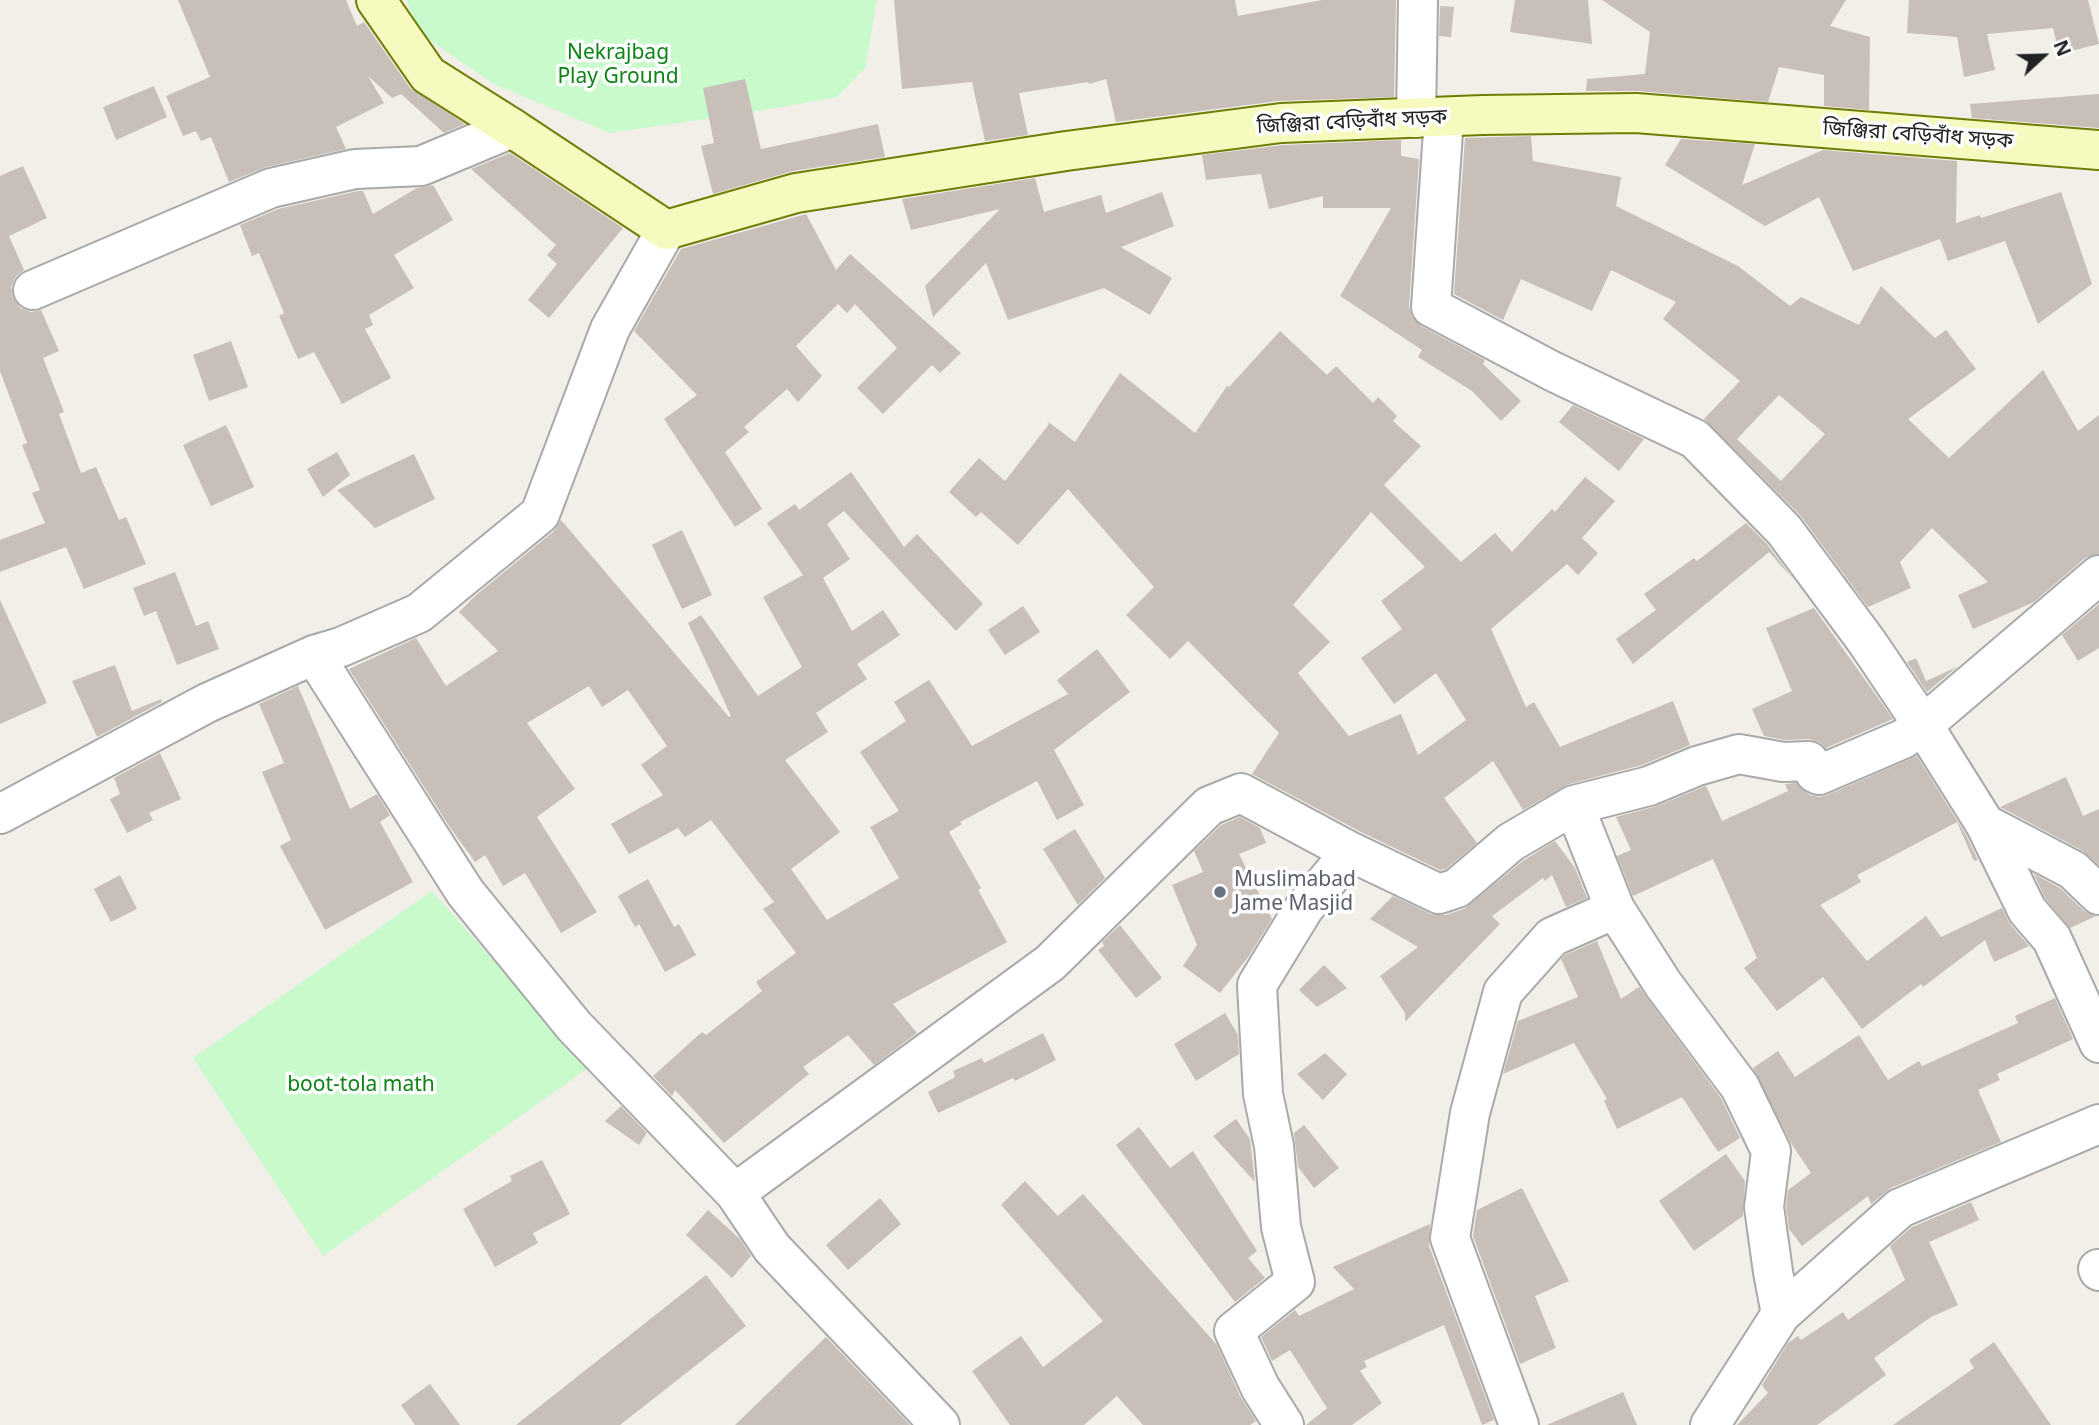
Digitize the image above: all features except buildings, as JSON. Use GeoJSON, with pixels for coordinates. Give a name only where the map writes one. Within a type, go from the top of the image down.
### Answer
{"type":"FeatureCollection","features":[{"type":"Feature","properties":{"kind":"street"},"geometry":{"type":"LineString","coordinates":[[0,814],[207,703],[314,655],[341,647],[419,613],[540,514],[610,329],[666,230],[428,75],[376,0]]}},
{"type":"Feature","properties":{"kind":"street"},"geometry":{"type":"LineString","coordinates":[[1418,0],[1430,117],[1431,307],[1552,371],[1695,439],[1784,530],[1875,653],[1984,824],[2027,909],[2052,939],[2099,1042]]}},
{"type":"Feature","properties":{"kind":"street","name":"জিঞ্জিরা বেড়িবাঁধ সড়ক"},"geometry":{"type":"LineString","coordinates":[[666,230],[796,193],[1066,151],[1281,123],[1636,113],[2099,150]]}},
{"type":"Feature","properties":{"kind":"street"},"geometry":{"type":"LineString","coordinates":[[33,290],[271,188],[355,169],[421,166],[512,128]]}},
{"type":"Feature","properties":{"kind":"street"},"geometry":{"type":"LineString","coordinates":[[735,1193],[1050,963],[1209,806],[1241,793],[1351,852],[1439,894],[1457,888],[1511,842],[1574,805],[1648,786],[1697,766],[1739,754],[1783,762],[1809,761],[1819,775],[1903,739],[2099,575]]}},
{"type":"Feature","properties":{"kind":"street"},"geometry":{"type":"LineString","coordinates":[[314,655],[465,892],[574,1026],[735,1193],[772,1248],[940,1425]]}},
{"type":"Feature","properties":{"kind":"street"},"geometry":{"type":"LineString","coordinates":[[1574,805],[1615,909],[1663,984],[1740,1087],[1771,1151],[1764,1207],[1781,1314]]}},
{"type":"Feature","properties":{"kind":"street"},"geometry":{"type":"LineString","coordinates":[[1984,824],[2073,870],[2099,895]]}},
{"type":"Feature","properties":{"kind":"street"},"geometry":{"type":"LineString","coordinates":[[1284,1425],[1260,1387],[1234,1331],[1295,1282],[1281,1227],[1274,1146],[1264,1094],[1257,985],[1304,908],[1351,852]]}},
{"type":"Feature","properties":{"kind":"street"},"geometry":{"type":"LineString","coordinates":[[1519,1425],[1450,1238],[1470,1113],[1503,992],[1552,937],[1615,909]]}},
{"type":"Feature","properties":{"kind":"street"},"geometry":{"type":"LineString","coordinates":[[1710,1425],[1781,1314],[1900,1208],[2099,1124]]}},
{"type":"Feature","properties":{"kind":"green space","name":"Nekrajbag Play Ground"},"geometry":{"type":"Polygon","coordinates":[[[406,0],[877,0],[865,68],[837,97],[610,133],[494,84],[422,35],[406,0]]]}},
{"type":"Feature","properties":{"kind":"green space","name":"boot-tola math"},"geometry":{"type":"Polygon","coordinates":[[[432,891],[588,1068],[323,1256],[193,1058],[432,891]]]}},
{"type":"Feature","properties":{"kind":"place","name":"Muslimabad Jame Masjid"},"geometry":{"type":"Point","coordinates":[1220,892]}}]}
